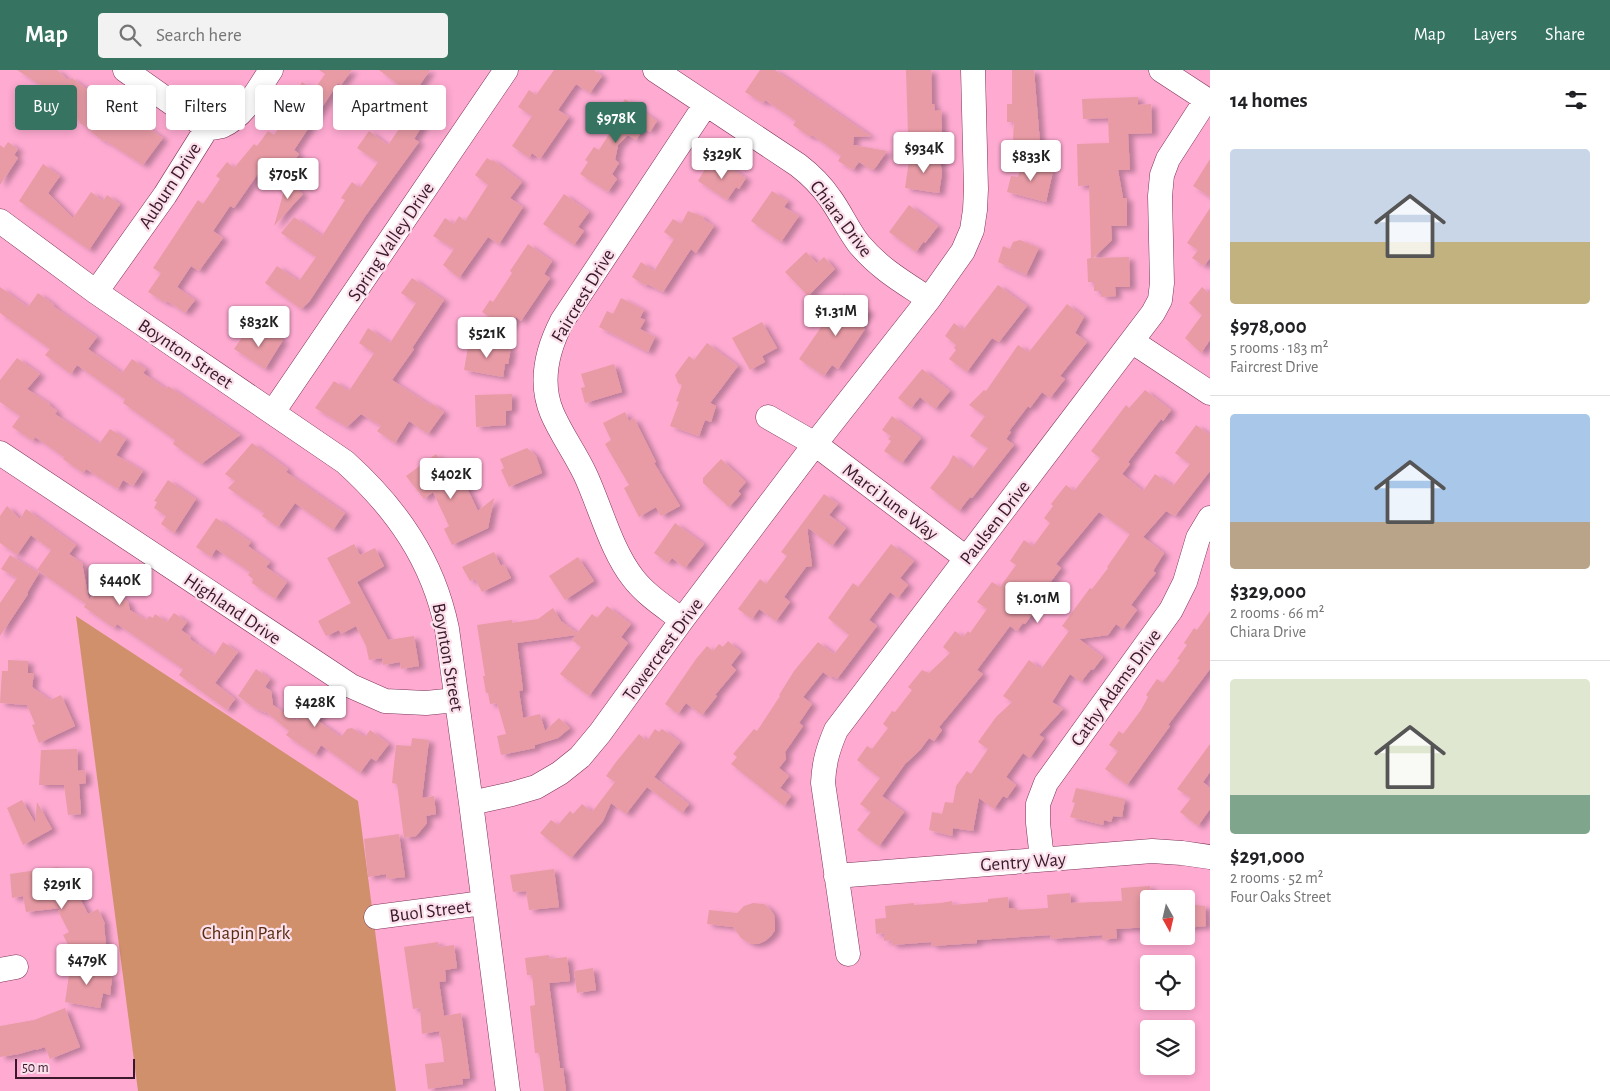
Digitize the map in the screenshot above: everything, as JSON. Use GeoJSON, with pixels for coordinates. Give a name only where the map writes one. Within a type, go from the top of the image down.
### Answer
{"type":"FeatureCollection","features":[{"type":"Feature","properties":{"kind":"street"},"geometry":{"type":"LineString","coordinates":[[125,70],[166,99]]}},
{"type":"Feature","properties":{"kind":"street","name":"Auburn Drive"},"geometry":{"type":"LineString","coordinates":[[245,108],[271,70]]}},
{"type":"Feature","properties":{"kind":"street","name":"Spring Valley Drive"},"geometry":{"type":"LineString","coordinates":[[273,412],[506,70]]}},
{"type":"Feature","properties":{"kind":"street","name":"Chiara Drive"},"geometry":{"type":"LineString","coordinates":[[655,70],[798,164],[817,180],[858,243],[869,256],[884,270],[929,299]]}},
{"type":"Feature","properties":{"kind":"street","name":"Towercrest Drive"},"geometry":{"type":"LineString","coordinates":[[471,803],[536,787],[580,757],[600,734],[682,620],[815,444],[929,299],[963,251],[972,230],[975,210],[973,70]]}},
{"type":"Feature","properties":{"kind":"street"},"geometry":{"type":"LineString","coordinates":[[1161,70],[1208,101]]}},
{"type":"Feature","properties":{"kind":"street","name":"Paulsen Drive"},"geometry":{"type":"LineString","coordinates":[[848,954],[823,783],[826,752],[836,730],[1133,342],[1153,313],[1160,300],[1162,283],[1160,196],[1162,175],[1168,159],[1208,101]]}},
{"type":"Feature","properties":{"kind":"street","name":"Faircrest Drive"},"geometry":{"type":"LineString","coordinates":[[682,620],[643,589],[624,564],[584,472],[551,412],[547,396],[546,364],[552,340],[562,321],[706,104]]}},
{"type":"Feature","properties":{"kind":"street","name":"Auburn Drive"},"geometry":{"type":"LineString","coordinates":[[96,292],[165,195],[206,130]]}},
{"type":"Feature","properties":{"kind":"street","name":"Boynton Street"},"geometry":{"type":"LineString","coordinates":[[0,221],[96,292],[344,462],[381,497],[409,534],[435,585],[443,608],[471,803],[508,1091]]}},
{"type":"Feature","properties":{"kind":"street"},"geometry":{"type":"LineString","coordinates":[[1133,342],[1210,393]]}},
{"type":"Feature","properties":{"kind":"street"},"geometry":{"type":"LineString","coordinates":[[768,417],[815,444]]}},
{"type":"Feature","properties":{"kind":"street","name":"Marci June Way"},"geometry":{"type":"LineString","coordinates":[[815,444],[966,558]]}},
{"type":"Feature","properties":{"kind":"street","name":"Highland Drive"},"geometry":{"type":"LineString","coordinates":[[0,453],[351,686],[385,700],[407,703],[456,700]]}},
{"type":"Feature","properties":{"kind":"street","name":"Cathy Adams Drive"},"geometry":{"type":"LineString","coordinates":[[1042,859],[1038,804],[1046,783],[1171,610],[1185,582],[1198,538],[1210,518]]}},
{"type":"Feature","properties":{"kind":"street","name":"Gentry Way"},"geometry":{"type":"LineString","coordinates":[[836,876],[1152,851],[1210,857]]}},
{"type":"Feature","properties":{"kind":"street","name":"Buol Street"},"geometry":{"type":"LineString","coordinates":[[376,917],[483,903]]}},
{"type":"Feature","properties":{"kind":"green space","name":"Chapin Park"},"geometry":{"type":"Polygon","coordinates":[[[76,616],[358,801],[396,1091],[138,1091],[76,616]]]}},
{"type":"Feature","properties":{"kind":"building"},"geometry":{"type":"Polygon","coordinates":[[[17,70],[57,70],[68,80],[72,78],[87,89],[87,128],[77,119],[77,85],[40,85],[17,70]]]}},
{"type":"Feature","properties":{"kind":"building"},"geometry":{"type":"Polygon","coordinates":[[[319,70],[352,70],[341,85],[338,83],[333,85],[333,91],[323,106],[323,85],[317,85],[325,74],[319,70]]]}},
{"type":"Feature","properties":{"kind":"building"},"geometry":{"type":"Polygon","coordinates":[[[379,70],[430,70],[420,85],[399,85],[379,70]]]}},
{"type":"Feature","properties":{"kind":"building"},"geometry":{"type":"Polygon","coordinates":[[[554,70],[594,70],[602,76],[590,93],[576,84],[558,110],[569,117],[540,159],[532,153],[529,158],[512,146],[532,116],[518,107],[529,90],[536,95],[554,70]]]}},
{"type":"Feature","properties":{"kind":"building"},"geometry":{"type":"Polygon","coordinates":[[[760,70],[775,70],[871,136],[854,137],[853,145],[887,151],[876,167],[872,170],[859,162],[853,170],[838,161],[841,156],[812,135],[810,137],[793,125],[796,121],[765,100],[763,103],[745,92],[760,70]]]}},
{"type":"Feature","properties":{"kind":"building"},"geometry":{"type":"Polygon","coordinates":[[[906,70],[931,70],[932,104],[934,104],[935,111],[941,110],[942,134],[908,135],[906,70]]]}},
{"type":"Feature","properties":{"kind":"building"},"geometry":{"type":"Polygon","coordinates":[[[1012,70],[1034,70],[1040,143],[1021,147],[1013,139],[1014,122],[1007,122],[1007,104],[1012,104],[1012,70]]]}},
{"type":"Feature","properties":{"kind":"building"},"geometry":{"type":"Polygon","coordinates":[[[1138,97],[1138,105],[1151,104],[1152,133],[1128,134],[1130,170],[1118,170],[1123,198],[1127,198],[1127,226],[1111,226],[1112,240],[1093,258],[1129,257],[1130,287],[1115,287],[1116,296],[1101,297],[1101,291],[1094,291],[1094,282],[1088,282],[1087,259],[1091,258],[1089,185],[1078,186],[1077,144],[1109,143],[1108,118],[1083,119],[1082,99],[1138,97]]]}},
{"type":"Feature","properties":{"kind":"building"},"geometry":{"type":"Polygon","coordinates":[[[625,99],[657,121],[650,132],[644,128],[636,140],[628,135],[618,145],[615,160],[619,163],[612,174],[617,179],[608,192],[580,174],[588,162],[585,160],[594,147],[599,150],[614,126],[610,123],[625,99]]]}},
{"type":"Feature","properties":{"kind":"building"},"geometry":{"type":"Polygon","coordinates":[[[89,130],[152,130],[163,138],[143,165],[103,141],[89,130]]]}},
{"type":"Feature","properties":{"kind":"building"},"geometry":{"type":"Polygon","coordinates":[[[277,130],[307,130],[294,150],[299,154],[282,179],[264,165],[234,208],[230,206],[213,231],[223,238],[199,271],[191,266],[177,287],[195,300],[185,313],[167,301],[166,303],[148,292],[161,273],[153,268],[198,200],[203,204],[220,179],[216,176],[227,162],[234,168],[254,144],[257,146],[268,131],[274,135],[277,130]]]}},
{"type":"Feature","properties":{"kind":"building"},"geometry":{"type":"Polygon","coordinates":[[[398,130],[420,130],[414,139],[419,142],[366,215],[309,302],[301,309],[265,283],[277,266],[299,281],[316,257],[281,233],[294,217],[322,236],[345,200],[341,198],[352,182],[360,188],[378,162],[357,148],[369,131],[388,145],[398,130]]]}},
{"type":"Feature","properties":{"kind":"building"},"geometry":{"type":"Polygon","coordinates":[[[8,142],[18,149],[14,155],[18,158],[0,185],[0,145],[4,148],[8,142]]]}},
{"type":"Feature","properties":{"kind":"building"},"geometry":{"type":"Polygon","coordinates":[[[910,154],[940,159],[942,173],[939,193],[905,188],[910,154]]]}},
{"type":"Feature","properties":{"kind":"building"},"geometry":{"type":"Polygon","coordinates":[[[487,158],[493,160],[522,182],[510,198],[523,207],[499,244],[488,237],[459,278],[443,265],[454,249],[433,236],[445,218],[454,224],[459,216],[465,221],[488,185],[475,175],[487,158]]]}},
{"type":"Feature","properties":{"kind":"building"},"geometry":{"type":"Polygon","coordinates":[[[1210,159],[1210,197],[1193,186],[1210,159]]]}},
{"type":"Feature","properties":{"kind":"building"},"geometry":{"type":"Polygon","coordinates":[[[719,160],[746,178],[739,189],[736,187],[727,200],[698,181],[706,167],[712,171],[719,160]]]}},
{"type":"Feature","properties":{"kind":"building"},"geometry":{"type":"Polygon","coordinates":[[[1022,161],[1042,165],[1044,169],[1053,171],[1046,202],[1007,192],[1011,176],[1018,177],[1022,161]]]}},
{"type":"Feature","properties":{"kind":"building"},"geometry":{"type":"Polygon","coordinates":[[[43,164],[60,176],[48,193],[73,218],[91,192],[103,201],[107,195],[120,204],[89,250],[19,201],[43,164]]]}},
{"type":"Feature","properties":{"kind":"building"},"geometry":{"type":"Polygon","coordinates":[[[287,180],[303,194],[274,226],[287,180]]]}},
{"type":"Feature","properties":{"kind":"building"},"geometry":{"type":"Polygon","coordinates":[[[772,191],[788,201],[784,207],[799,216],[781,242],[751,221],[772,191]]]}},
{"type":"Feature","properties":{"kind":"building"},"geometry":{"type":"Polygon","coordinates":[[[564,194],[589,212],[578,227],[584,231],[574,245],[543,224],[564,194]]]}},
{"type":"Feature","properties":{"kind":"building"},"geometry":{"type":"Polygon","coordinates":[[[909,205],[938,226],[916,252],[889,232],[909,205]]]}},
{"type":"Feature","properties":{"kind":"building"},"geometry":{"type":"Polygon","coordinates":[[[1210,208],[1210,258],[1204,266],[1192,258],[1198,250],[1187,243],[1210,208]]]}},
{"type":"Feature","properties":{"kind":"building"},"geometry":{"type":"Polygon","coordinates":[[[688,211],[704,217],[703,219],[714,226],[696,253],[691,249],[663,292],[647,284],[646,286],[632,277],[641,262],[654,271],[674,239],[664,232],[673,219],[681,224],[688,211]]]}},
{"type":"Feature","properties":{"kind":"building"},"geometry":{"type":"Polygon","coordinates":[[[1020,240],[1039,248],[1026,275],[998,262],[1003,246],[1010,249],[1013,242],[1020,240]]]}},
{"type":"Feature","properties":{"kind":"building"},"geometry":{"type":"Polygon","coordinates":[[[528,244],[552,261],[544,274],[550,278],[521,321],[516,317],[508,329],[482,312],[490,300],[493,302],[528,244]]]}},
{"type":"Feature","properties":{"kind":"building"},"geometry":{"type":"Polygon","coordinates":[[[806,252],[817,263],[824,257],[835,269],[808,296],[785,272],[806,252]]]}},
{"type":"Feature","properties":{"kind":"building"},"geometry":{"type":"Polygon","coordinates":[[[412,278],[444,300],[412,348],[414,349],[392,380],[444,412],[428,434],[409,421],[395,443],[377,431],[381,426],[361,414],[347,427],[315,408],[334,381],[349,391],[374,353],[359,343],[368,328],[390,343],[416,303],[401,293],[412,278]]]}},
{"type":"Feature","properties":{"kind":"building"},"geometry":{"type":"Polygon","coordinates":[[[998,285],[1027,306],[999,342],[992,338],[967,372],[949,359],[956,350],[954,348],[956,345],[945,336],[954,323],[963,330],[998,285]]]}},
{"type":"Feature","properties":{"kind":"building"},"geometry":{"type":"Polygon","coordinates":[[[0,287],[28,307],[38,293],[97,337],[88,349],[122,373],[132,359],[146,369],[143,373],[166,389],[168,386],[240,435],[201,464],[173,444],[175,440],[123,403],[125,399],[77,365],[71,374],[45,355],[50,349],[0,313],[0,287]]]}},
{"type":"Feature","properties":{"kind":"building"},"geometry":{"type":"Polygon","coordinates":[[[1202,287],[1210,294],[1210,340],[1201,353],[1185,338],[1202,315],[1189,303],[1202,287]]]}},
{"type":"Feature","properties":{"kind":"building"},"geometry":{"type":"Polygon","coordinates":[[[844,294],[869,311],[860,325],[865,329],[838,369],[832,365],[824,376],[799,359],[844,294]]]}},
{"type":"Feature","properties":{"kind":"building"},"geometry":{"type":"Polygon","coordinates":[[[621,298],[644,310],[640,318],[645,320],[640,329],[655,337],[648,352],[599,327],[607,311],[613,314],[621,298]]]}},
{"type":"Feature","properties":{"kind":"building"},"geometry":{"type":"Polygon","coordinates":[[[1067,304],[1084,317],[1075,333],[1087,342],[1060,376],[1065,379],[1050,398],[1042,392],[1030,408],[1028,406],[1009,431],[1011,432],[1006,439],[1014,445],[972,498],[970,497],[959,511],[930,488],[948,465],[953,455],[972,469],[988,448],[970,436],[985,416],[969,405],[984,390],[986,391],[1018,345],[1029,352],[1067,304]]]}},
{"type":"Feature","properties":{"kind":"building"},"geometry":{"type":"Polygon","coordinates":[[[762,322],[777,348],[762,356],[765,362],[750,370],[732,338],[762,322]]]}},
{"type":"Feature","properties":{"kind":"building"},"geometry":{"type":"Polygon","coordinates":[[[266,329],[283,340],[265,369],[234,349],[245,333],[258,341],[266,329]]]}},
{"type":"Feature","properties":{"kind":"building"},"geometry":{"type":"Polygon","coordinates":[[[469,341],[511,348],[508,364],[505,364],[503,377],[464,370],[469,341]]]}},
{"type":"Feature","properties":{"kind":"building"},"geometry":{"type":"Polygon","coordinates":[[[707,343],[738,366],[710,403],[716,406],[711,422],[705,420],[699,436],[670,426],[679,402],[676,401],[682,385],[678,383],[675,375],[689,356],[694,360],[707,343]]]}},
{"type":"Feature","properties":{"kind":"building"},"geometry":{"type":"Polygon","coordinates":[[[17,358],[40,374],[27,389],[50,404],[57,411],[55,414],[99,444],[110,429],[126,439],[116,455],[143,471],[133,486],[123,480],[118,489],[86,469],[83,473],[35,437],[33,441],[12,427],[20,416],[0,402],[0,380],[17,358]]]}},
{"type":"Feature","properties":{"kind":"building"},"geometry":{"type":"Polygon","coordinates":[[[614,364],[622,392],[585,403],[581,388],[585,387],[581,374],[614,364]]]}},
{"type":"Feature","properties":{"kind":"building"},"geometry":{"type":"Polygon","coordinates":[[[922,369],[950,391],[935,409],[920,397],[911,408],[898,398],[922,369]]]}},
{"type":"Feature","properties":{"kind":"building"},"geometry":{"type":"Polygon","coordinates":[[[1145,390],[1171,410],[1163,421],[1161,419],[1128,462],[1130,464],[1122,474],[1143,491],[1155,474],[1173,486],[1190,464],[1175,453],[1196,425],[1210,435],[1210,471],[1175,516],[1166,511],[1143,537],[1164,553],[1153,571],[1156,573],[1131,605],[1137,610],[1123,629],[1116,624],[1108,635],[1079,639],[1103,657],[1081,682],[1070,674],[1052,702],[1063,709],[1039,735],[1044,738],[1030,758],[1023,753],[1006,777],[1016,785],[1007,798],[1003,796],[994,809],[979,798],[973,831],[953,828],[952,836],[929,830],[932,812],[942,814],[945,802],[953,803],[956,786],[967,771],[971,774],[988,749],[978,742],[996,717],[1012,702],[1003,696],[1029,660],[1041,669],[1069,631],[1062,626],[1090,588],[1092,589],[1108,568],[1130,534],[1099,512],[1056,564],[1061,568],[1040,596],[1043,599],[1025,624],[1023,623],[1017,631],[1010,626],[977,670],[983,674],[939,727],[942,730],[934,741],[929,738],[920,750],[905,764],[882,796],[904,812],[879,846],[857,830],[871,812],[860,804],[880,778],[857,760],[867,746],[872,749],[888,728],[883,724],[892,711],[895,712],[912,690],[908,687],[922,670],[929,673],[950,653],[943,647],[955,631],[963,637],[968,631],[970,633],[987,609],[977,602],[992,582],[1000,587],[1016,565],[1010,561],[1024,540],[1033,546],[1050,523],[1044,518],[1053,506],[1051,504],[1066,485],[1074,491],[1100,458],[1091,451],[1126,405],[1129,408],[1145,390]]]}},
{"type":"Feature","properties":{"kind":"building"},"geometry":{"type":"Polygon","coordinates":[[[512,394],[512,410],[506,411],[506,425],[476,427],[475,395],[512,394]]]}},
{"type":"Feature","properties":{"kind":"building"},"geometry":{"type":"Polygon","coordinates":[[[625,412],[629,421],[634,418],[656,462],[654,463],[680,506],[661,516],[656,507],[639,517],[624,488],[629,485],[605,444],[611,440],[603,423],[625,412]]]}},
{"type":"Feature","properties":{"kind":"building"},"geometry":{"type":"Polygon","coordinates":[[[892,416],[921,438],[902,463],[884,451],[891,441],[888,439],[891,436],[882,430],[892,416]]]}},
{"type":"Feature","properties":{"kind":"building"},"geometry":{"type":"Polygon","coordinates":[[[252,443],[288,469],[286,472],[345,513],[333,530],[295,503],[278,527],[262,516],[264,513],[228,488],[235,481],[225,474],[252,443]]]}},
{"type":"Feature","properties":{"kind":"building"},"geometry":{"type":"Polygon","coordinates":[[[527,448],[536,456],[542,473],[509,487],[501,470],[504,468],[500,459],[527,448]]]}},
{"type":"Feature","properties":{"kind":"building"},"geometry":{"type":"Polygon","coordinates":[[[436,454],[456,482],[462,478],[478,511],[494,498],[488,528],[452,545],[444,529],[449,526],[433,492],[424,499],[406,476],[436,454]]]}},
{"type":"Feature","properties":{"kind":"building"},"geometry":{"type":"Polygon","coordinates":[[[721,459],[746,482],[738,491],[741,494],[729,507],[703,483],[703,478],[721,459]]]}},
{"type":"Feature","properties":{"kind":"building"},"geometry":{"type":"Polygon","coordinates":[[[168,480],[196,499],[174,533],[161,524],[166,516],[154,508],[157,502],[154,501],[168,480]]]}},
{"type":"Feature","properties":{"kind":"building"},"geometry":{"type":"Polygon","coordinates":[[[824,494],[838,504],[829,515],[846,528],[832,546],[807,527],[812,566],[806,567],[784,597],[790,602],[776,621],[759,609],[752,619],[738,609],[760,579],[766,584],[787,556],[781,552],[824,494]]]}},
{"type":"Feature","properties":{"kind":"building"},"geometry":{"type":"Polygon","coordinates":[[[7,506],[20,519],[26,509],[76,545],[69,554],[82,563],[89,600],[108,571],[123,581],[115,592],[128,602],[130,610],[146,620],[149,616],[153,618],[155,614],[167,622],[174,613],[187,622],[181,630],[214,656],[223,642],[238,652],[215,683],[235,699],[227,710],[179,675],[183,669],[117,624],[114,628],[84,607],[86,604],[37,570],[51,550],[31,535],[17,555],[0,543],[0,516],[7,506]]]}},
{"type":"Feature","properties":{"kind":"building"},"geometry":{"type":"Polygon","coordinates":[[[216,518],[251,542],[248,546],[270,562],[266,567],[287,582],[275,599],[252,583],[253,579],[248,575],[250,572],[216,549],[211,557],[196,547],[216,518]]]}},
{"type":"Feature","properties":{"kind":"building"},"geometry":{"type":"Polygon","coordinates":[[[675,523],[704,544],[685,568],[672,558],[668,563],[654,553],[675,523]]]}},
{"type":"Feature","properties":{"kind":"building"},"geometry":{"type":"Polygon","coordinates":[[[354,544],[360,555],[375,548],[384,566],[357,582],[388,640],[414,636],[419,666],[401,669],[400,662],[383,665],[382,658],[369,660],[366,646],[356,626],[341,634],[339,630],[326,636],[318,621],[351,603],[327,558],[354,544]]]}},
{"type":"Feature","properties":{"kind":"building"},"geometry":{"type":"Polygon","coordinates":[[[891,544],[914,561],[900,578],[908,585],[898,598],[890,592],[869,620],[877,626],[837,679],[833,676],[831,678],[823,672],[803,697],[812,704],[799,723],[803,726],[785,752],[786,759],[779,768],[789,776],[780,788],[791,796],[784,806],[731,764],[737,757],[733,754],[754,729],[757,731],[794,671],[818,642],[834,654],[849,635],[828,618],[853,583],[858,587],[891,544]]]}},
{"type":"Feature","properties":{"kind":"building"},"geometry":{"type":"Polygon","coordinates":[[[494,552],[501,566],[504,564],[511,578],[482,592],[475,579],[470,581],[462,567],[494,552]]]}},
{"type":"Feature","properties":{"kind":"building"},"geometry":{"type":"Polygon","coordinates":[[[10,555],[39,573],[28,594],[0,636],[0,603],[17,578],[1,569],[10,555]]]}},
{"type":"Feature","properties":{"kind":"building"},"geometry":{"type":"Polygon","coordinates":[[[578,557],[594,581],[565,600],[549,576],[578,557]]]}},
{"type":"Feature","properties":{"kind":"building"},"geometry":{"type":"Polygon","coordinates":[[[607,606],[631,624],[621,637],[628,643],[589,696],[560,674],[581,647],[572,640],[576,635],[517,643],[523,690],[519,691],[523,718],[540,714],[545,731],[559,718],[570,728],[558,738],[535,745],[535,748],[501,755],[497,736],[506,734],[497,703],[490,704],[488,693],[486,693],[477,625],[512,620],[512,623],[538,619],[553,608],[561,621],[577,633],[592,614],[597,618],[607,606]]]}},
{"type":"Feature","properties":{"kind":"building"},"geometry":{"type":"Polygon","coordinates":[[[1210,611],[1210,669],[1168,725],[1170,726],[1127,785],[1105,769],[1118,751],[1109,745],[1119,731],[1123,734],[1141,710],[1148,697],[1146,695],[1157,679],[1163,683],[1180,660],[1177,659],[1187,645],[1184,643],[1194,628],[1197,630],[1210,611]]]}},
{"type":"Feature","properties":{"kind":"building"},"geometry":{"type":"Polygon","coordinates":[[[728,641],[741,652],[731,665],[736,670],[715,695],[717,696],[702,715],[686,703],[678,714],[665,704],[707,646],[713,651],[719,644],[723,647],[728,641]]]}},
{"type":"Feature","properties":{"kind":"building"},"geometry":{"type":"Polygon","coordinates":[[[8,660],[28,661],[28,673],[34,673],[32,687],[50,700],[61,695],[75,726],[39,743],[32,725],[35,724],[27,705],[0,703],[2,671],[8,671],[8,660]]]}},
{"type":"Feature","properties":{"kind":"building"},"geometry":{"type":"Polygon","coordinates":[[[256,669],[270,679],[265,687],[271,691],[273,705],[296,721],[310,702],[323,712],[317,720],[341,737],[347,729],[352,728],[365,737],[370,730],[389,744],[376,761],[371,758],[360,773],[321,745],[315,755],[286,735],[289,731],[267,713],[254,708],[238,696],[256,669]]]}},
{"type":"Feature","properties":{"kind":"building"},"geometry":{"type":"Polygon","coordinates":[[[655,729],[659,732],[662,729],[680,742],[654,777],[689,804],[682,813],[647,787],[626,814],[611,803],[603,821],[571,858],[540,833],[551,820],[558,825],[570,811],[573,814],[582,804],[592,812],[615,782],[606,776],[616,762],[639,734],[647,741],[655,729]]]}},
{"type":"Feature","properties":{"kind":"building"},"geometry":{"type":"Polygon","coordinates":[[[412,738],[429,740],[422,798],[434,796],[436,814],[426,816],[427,823],[416,836],[404,838],[397,784],[392,783],[396,745],[411,746],[412,738]]]}},
{"type":"Feature","properties":{"kind":"building"},"geometry":{"type":"Polygon","coordinates":[[[1210,744],[1210,772],[1203,782],[1210,788],[1210,809],[1198,826],[1180,812],[1191,798],[1177,789],[1210,744]]]}},
{"type":"Feature","properties":{"kind":"building"},"geometry":{"type":"Polygon","coordinates":[[[77,749],[78,771],[85,770],[86,783],[79,784],[81,814],[68,815],[64,785],[39,785],[41,750],[77,749]]]}},
{"type":"Feature","properties":{"kind":"building"},"geometry":{"type":"Polygon","coordinates":[[[1076,788],[1125,799],[1122,817],[1113,816],[1111,822],[1104,820],[1103,825],[1070,817],[1075,803],[1072,802],[1076,788]]]}},
{"type":"Feature","properties":{"kind":"building"},"geometry":{"type":"Polygon","coordinates":[[[22,800],[35,823],[37,802],[52,829],[23,845],[7,808],[22,800]]]}},
{"type":"Feature","properties":{"kind":"building"},"geometry":{"type":"Polygon","coordinates":[[[399,834],[405,877],[387,879],[386,874],[368,877],[364,839],[399,834]]]}},
{"type":"Feature","properties":{"kind":"building"},"geometry":{"type":"Polygon","coordinates":[[[58,867],[63,905],[75,889],[88,914],[98,909],[105,924],[107,955],[75,958],[63,935],[69,932],[58,911],[61,908],[26,912],[23,896],[12,898],[10,874],[58,867]]]}},
{"type":"Feature","properties":{"kind":"building"},"geometry":{"type":"Polygon","coordinates":[[[554,869],[559,907],[529,910],[526,891],[513,892],[510,875],[554,869]]]}},
{"type":"Feature","properties":{"kind":"building"},"geometry":{"type":"Polygon","coordinates":[[[1150,886],[1150,890],[1140,890],[1140,928],[1116,929],[1117,938],[1102,940],[1102,935],[1051,939],[1050,935],[977,940],[977,943],[932,946],[931,942],[892,945],[891,940],[884,941],[884,933],[876,934],[875,919],[886,918],[885,906],[952,901],[952,905],[988,902],[988,899],[1008,897],[1009,908],[1016,908],[1016,910],[1048,908],[1047,895],[1070,893],[1071,903],[1122,901],[1121,888],[1150,886]]]}},
{"type":"Feature","properties":{"kind":"building"},"geometry":{"type":"Polygon","coordinates":[[[753,903],[764,904],[774,915],[775,930],[765,941],[751,944],[741,938],[733,927],[707,924],[709,910],[737,913],[744,906],[753,903]]]}},
{"type":"Feature","properties":{"kind":"building"},"geometry":{"type":"Polygon","coordinates":[[[1195,905],[1205,906],[1206,926],[1195,927],[1195,905]]]}},
{"type":"Feature","properties":{"kind":"building"},"geometry":{"type":"Polygon","coordinates":[[[438,942],[439,947],[454,945],[457,968],[445,970],[446,981],[439,982],[444,1016],[461,1013],[470,1078],[462,1079],[463,1084],[428,1089],[425,1064],[444,1062],[442,1044],[439,1031],[422,1034],[420,1008],[413,1009],[404,947],[438,942]]]}},
{"type":"Feature","properties":{"kind":"building"},"geometry":{"type":"Polygon","coordinates":[[[549,955],[549,959],[567,957],[570,981],[549,983],[560,1068],[563,1068],[566,1091],[544,1091],[539,1053],[535,1053],[530,1006],[535,1005],[532,975],[527,975],[525,958],[549,955]]]}},
{"type":"Feature","properties":{"kind":"building"},"geometry":{"type":"Polygon","coordinates":[[[76,959],[112,977],[110,995],[103,993],[100,1008],[65,1002],[70,968],[81,970],[76,959]]]}},
{"type":"Feature","properties":{"kind":"building"},"geometry":{"type":"Polygon","coordinates":[[[593,968],[596,990],[577,993],[574,971],[593,968]]]}},
{"type":"Feature","properties":{"kind":"building"},"geometry":{"type":"Polygon","coordinates":[[[65,1008],[80,1047],[50,1059],[45,1047],[0,1057],[0,1026],[34,1020],[65,1008]]]}}]}
